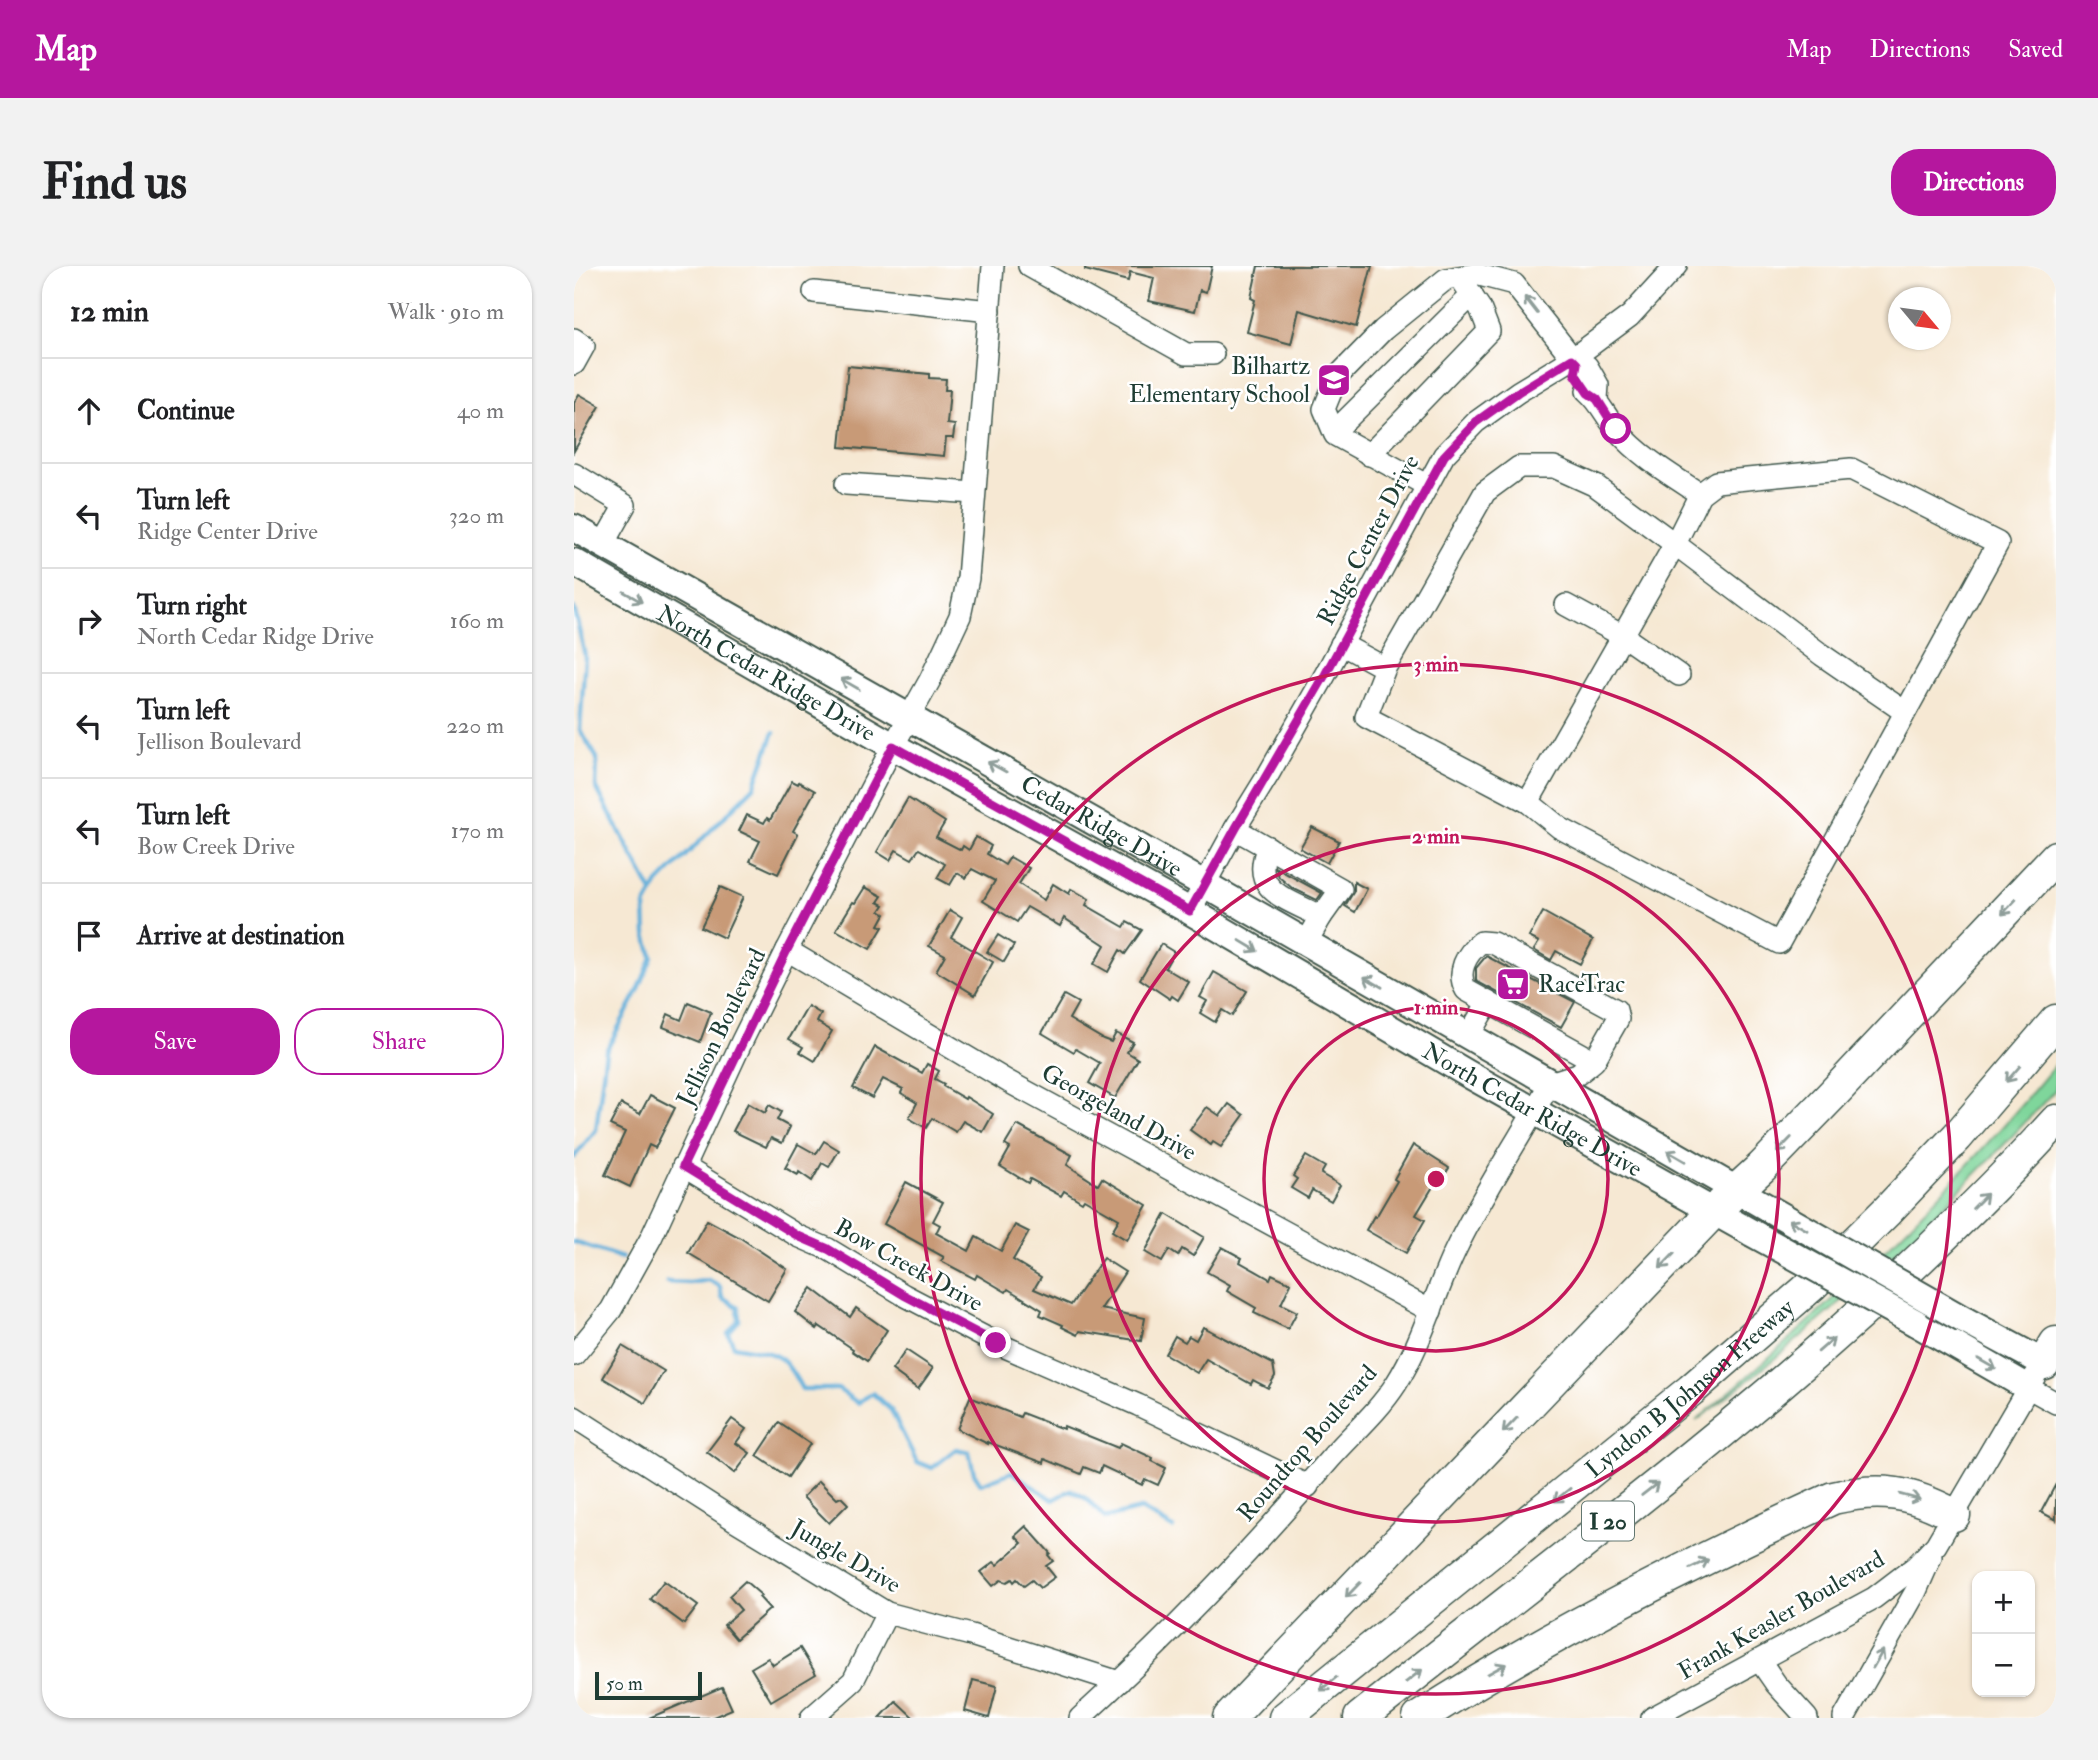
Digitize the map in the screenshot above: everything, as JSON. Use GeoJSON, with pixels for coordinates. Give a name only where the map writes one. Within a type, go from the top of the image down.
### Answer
{"type":"FeatureCollection","features":[{"type":"Feature","properties":{"kind":"highway"},"geometry":{"type":"LineString","coordinates":[[1229,1718],[1725,1201],[1831,1096],[2056,857]]}},
{"type":"Feature","properties":{"kind":"highway","name":"Lyndon B Johnson Freeway"},"geometry":{"type":"LineString","coordinates":[[1285,1718],[1681,1399],[1755,1336],[1887,1211],[1957,1137],[2056,1021]]}},
{"type":"Feature","properties":{"kind":"highway","name":"Lyndon B Johnson Freeway"},"geometry":{"type":"LineString","coordinates":[[1360,1718],[1804,1364],[1932,1249],[2056,1121]]}},
{"type":"Feature","properties":{"kind":"highway"},"geometry":{"type":"LineString","coordinates":[[1419,1718],[1482,1677],[1613,1606],[1833,1498],[1859,1492],[1896,1493],[1933,1504],[1954,1515]]}},
{"type":"Feature","properties":{"kind":"main road","name":"Cedar Ridge Drive"},"geometry":{"type":"LineString","coordinates":[[574,528],[1550,1083],[1725,1201]]}},
{"type":"Feature","properties":{"kind":"main road","name":"North Cedar Ridge Drive"},"geometry":{"type":"LineString","coordinates":[[574,562],[893,746],[1190,911],[1535,1111],[1725,1201],[1768,1208],[2046,1366]]}},
{"type":"Feature","properties":{"kind":"main road","name":"North Cedar Ridge Drive"},"geometry":{"type":"LineString","coordinates":[[1725,1201],[1752,1233],[1947,1340],[2046,1366]]}},
{"type":"Feature","properties":{"kind":"street","name":"Jellison Boulevard"},"geometry":{"type":"LineString","coordinates":[[574,1355],[611,1310],[650,1238],[787,950],[910,718],[960,616],[968,578],[993,266]]}},
{"type":"Feature","properties":{"kind":"street"},"geometry":{"type":"LineString","coordinates":[[1029,266],[1186,354],[1213,354]]}},
{"type":"Feature","properties":{"kind":"street","name":"Ridge Center Drive"},"geometry":{"type":"LineString","coordinates":[[1190,911],[1341,645],[1444,456],[1476,422],[1518,392],[1575,362],[1630,316],[1676,266]]}},
{"type":"Feature","properties":{"kind":"street"},"geometry":{"type":"LineString","coordinates":[[1426,485],[1369,455],[1334,432],[1324,409],[1337,377],[1383,330],[1446,279],[1476,274],[1514,284],[1575,362],[1587,366],[1598,385],[1597,399],[1616,429],[1649,461],[1700,494]]}},
{"type":"Feature","properties":{"kind":"street"},"geometry":{"type":"LineString","coordinates":[[1369,455],[1489,331],[1480,308],[1459,277]]}},
{"type":"Feature","properties":{"kind":"street"},"geometry":{"type":"LineString","coordinates":[[814,292],[990,310]]}},
{"type":"Feature","properties":{"kind":"street"},"geometry":{"type":"LineString","coordinates":[[1334,432],[1472,295]]}},
{"type":"Feature","properties":{"kind":"street"},"geometry":{"type":"LineString","coordinates":[[574,340],[584,346],[574,364]]}},
{"type":"Feature","properties":{"kind":"street"},"geometry":{"type":"LineString","coordinates":[[1528,802],[1675,544],[1700,494],[1716,482],[1851,469],[1998,543],[1779,943],[1560,828],[1528,802],[1366,717],[1385,668],[1485,492],[1519,467],[1554,467],[1585,481],[1675,544],[1822,656],[1905,712]]}},
{"type":"Feature","properties":{"kind":"street"},"geometry":{"type":"LineString","coordinates":[[574,474],[625,505],[603,544]]}},
{"type":"Feature","properties":{"kind":"street"},"geometry":{"type":"LineString","coordinates":[[846,484],[974,493]]}},
{"type":"Feature","properties":{"kind":"street"},"geometry":{"type":"LineString","coordinates":[[1566,606],[1623,636],[1679,675]]}},
{"type":"Feature","properties":{"kind":"street"},"geometry":{"type":"LineString","coordinates":[[1341,645],[1385,668]]}},
{"type":"Feature","properties":{"kind":"street"},"geometry":{"type":"LineString","coordinates":[[1235,829],[1341,888],[1306,943]]}},
{"type":"Feature","properties":{"kind":"street"},"geometry":{"type":"LineString","coordinates":[[1268,847],[1261,862],[1266,885],[1321,916]]}},
{"type":"Feature","properties":{"kind":"street"},"geometry":{"type":"LineString","coordinates":[[1266,920],[1280,895]]}},
{"type":"Feature","properties":{"kind":"street"},"geometry":{"type":"LineString","coordinates":[[1550,1083],[1578,1074],[1594,1061],[1618,1019],[1616,1010],[1493,943],[1481,942],[1474,947],[1460,972],[1466,990],[1594,1061]]}},
{"type":"Feature","properties":{"kind":"street","name":"Georgeland Drive"},"geometry":{"type":"LineString","coordinates":[[787,950],[1009,1082],[1431,1311]]}},
{"type":"Feature","properties":{"kind":"street"},"geometry":{"type":"LineString","coordinates":[[1468,1037],[1488,1002]]}},
{"type":"Feature","properties":{"kind":"street","name":"Roundtop Boulevard"},"geometry":{"type":"LineString","coordinates":[[1080,1718],[1119,1682],[1308,1486],[1364,1425],[1395,1386],[1417,1348],[1453,1255],[1550,1083]]}},
{"type":"Feature","properties":{"kind":"street","name":"Bow Creek Drive"},"geometry":{"type":"LineString","coordinates":[[683,1166],[798,1236],[828,1249],[904,1295],[996,1343],[1138,1405],[1308,1486]]}},
{"type":"Feature","properties":{"kind":"street","name":"North Cedar Ridge Drive"},"geometry":{"type":"LineString","coordinates":[[2046,1366],[2056,1403]]}},
{"type":"Feature","properties":{"kind":"street","name":"Frank Keasler Boulevard"},"geometry":{"type":"LineString","coordinates":[[1652,1718],[1874,1598],[1916,1566],[1936,1545],[2046,1366]]}},
{"type":"Feature","properties":{"kind":"street","name":"Jungle Drive"},"geometry":{"type":"LineString","coordinates":[[574,1417],[887,1613],[971,1635],[1119,1682]]}},
{"type":"Feature","properties":{"kind":"street"},"geometry":{"type":"LineString","coordinates":[[1844,1718],[1916,1591],[1936,1545]]}},
{"type":"Feature","properties":{"kind":"street"},"geometry":{"type":"LineString","coordinates":[[811,1718],[853,1681],[887,1613]]}},
{"type":"Feature","properties":{"kind":"street"},"geometry":{"type":"LineString","coordinates":[[1760,1661],[1776,1684],[1807,1718]]}},
{"type":"Feature","properties":{"kind":"green space"},"geometry":{"type":"Polygon","coordinates":[[[2056,1064],[2056,1089],[1972,1178],[1838,1304],[1696,1421],[1884,1251],[1972,1161],[2056,1064]]]}},
{"type":"Feature","properties":{"kind":"building"},"geometry":{"type":"Polygon","coordinates":[[[1085,266],[1212,266],[1206,292],[1200,290],[1195,311],[1149,301],[1154,278],[1130,272],[1128,281],[1085,270],[1085,266]]]}},
{"type":"Feature","properties":{"kind":"building"},"geometry":{"type":"Polygon","coordinates":[[[1258,266],[1372,266],[1356,327],[1299,310],[1291,344],[1247,332],[1255,300],[1251,298],[1258,266]]]}},
{"type":"Feature","properties":{"kind":"building"},"geometry":{"type":"Polygon","coordinates":[[[848,366],[929,374],[929,378],[946,379],[945,390],[950,390],[947,424],[955,425],[953,438],[946,438],[944,456],[840,447],[848,366]]]}},
{"type":"Feature","properties":{"kind":"building"},"geometry":{"type":"Polygon","coordinates":[[[579,394],[600,406],[574,451],[574,403],[579,394]]]}},
{"type":"Feature","properties":{"kind":"building"},"geometry":{"type":"Polygon","coordinates":[[[792,781],[815,791],[793,831],[798,834],[778,874],[750,861],[760,841],[739,831],[747,815],[764,823],[767,818],[770,820],[792,781]]]}},
{"type":"Feature","properties":{"kind":"building"},"geometry":{"type":"Polygon","coordinates":[[[908,798],[945,822],[936,837],[961,850],[963,846],[969,850],[976,837],[991,846],[987,854],[1005,865],[1010,857],[1029,868],[1019,884],[1044,900],[1053,884],[1069,894],[1071,889],[1089,899],[1086,905],[1124,927],[1127,922],[1142,930],[1125,954],[1120,950],[1108,972],[1094,964],[1105,945],[1064,918],[1060,926],[1027,907],[1017,922],[983,901],[995,881],[972,869],[966,878],[957,873],[950,885],[937,878],[945,864],[919,849],[912,859],[896,850],[890,860],[877,852],[908,798]]]}},
{"type":"Feature","properties":{"kind":"building"},"geometry":{"type":"Polygon","coordinates":[[[1312,827],[1339,841],[1327,863],[1300,848],[1312,827]]]}},
{"type":"Feature","properties":{"kind":"building"},"geometry":{"type":"Polygon","coordinates":[[[1276,868],[1322,893],[1317,900],[1292,888],[1279,877],[1276,868]]]}},
{"type":"Feature","properties":{"kind":"building"},"geometry":{"type":"Polygon","coordinates":[[[1354,882],[1367,889],[1355,912],[1345,906],[1354,891],[1354,882]]]}},
{"type":"Feature","properties":{"kind":"building"},"geometry":{"type":"Polygon","coordinates":[[[720,887],[743,897],[724,938],[701,927],[720,887]]]}},
{"type":"Feature","properties":{"kind":"building"},"geometry":{"type":"Polygon","coordinates":[[[865,887],[882,896],[878,902],[884,905],[880,911],[885,914],[879,925],[883,927],[870,949],[836,930],[865,887]]]}},
{"type":"Feature","properties":{"kind":"building"},"geometry":{"type":"Polygon","coordinates":[[[950,910],[962,917],[951,937],[993,962],[975,995],[936,971],[945,955],[929,946],[950,910]]]}},
{"type":"Feature","properties":{"kind":"building","name":"RaceTrac"},"geometry":{"type":"Polygon","coordinates":[[[1543,912],[1593,940],[1580,964],[1556,951],[1551,960],[1534,950],[1539,942],[1529,937],[1543,912]]]}},
{"type":"Feature","properties":{"kind":"building"},"geometry":{"type":"Polygon","coordinates":[[[998,935],[1014,945],[1004,962],[987,952],[998,935]]]}},
{"type":"Feature","properties":{"kind":"building"},"geometry":{"type":"Polygon","coordinates":[[[1161,944],[1174,952],[1165,968],[1189,982],[1178,1000],[1172,996],[1170,999],[1140,979],[1161,944]]]}},
{"type":"Feature","properties":{"kind":"building","name":"RaceTrac"},"geometry":{"type":"Polygon","coordinates":[[[1486,956],[1575,1002],[1561,1027],[1476,981],[1476,968],[1486,956]]]}},
{"type":"Feature","properties":{"kind":"building"},"geometry":{"type":"Polygon","coordinates":[[[1214,972],[1247,991],[1232,1016],[1222,1010],[1215,1022],[1200,1013],[1207,1001],[1200,997],[1214,972]]]}},
{"type":"Feature","properties":{"kind":"building"},"geometry":{"type":"Polygon","coordinates":[[[1064,995],[1078,1003],[1069,1019],[1111,1042],[1116,1033],[1133,1042],[1127,1052],[1138,1059],[1115,1098],[1089,1083],[1100,1063],[1076,1049],[1074,1052],[1042,1033],[1064,995]]]}},
{"type":"Feature","properties":{"kind":"building"},"geometry":{"type":"Polygon","coordinates":[[[688,1002],[711,1012],[700,1042],[663,1027],[668,1014],[681,1020],[688,1002]]]}},
{"type":"Feature","properties":{"kind":"building"},"geometry":{"type":"Polygon","coordinates":[[[808,1006],[821,1014],[817,1022],[832,1031],[815,1061],[800,1052],[803,1047],[789,1039],[808,1006]]]}},
{"type":"Feature","properties":{"kind":"building"},"geometry":{"type":"Polygon","coordinates":[[[875,1047],[922,1073],[927,1064],[939,1071],[935,1079],[944,1084],[943,1086],[993,1114],[983,1132],[963,1121],[956,1132],[932,1118],[926,1128],[909,1118],[917,1103],[901,1093],[903,1089],[883,1079],[872,1098],[853,1088],[875,1047]]]}},
{"type":"Feature","properties":{"kind":"building"},"geometry":{"type":"Polygon","coordinates":[[[650,1095],[675,1108],[655,1148],[649,1145],[630,1187],[605,1175],[625,1132],[610,1125],[621,1104],[640,1114],[650,1095]]]}},
{"type":"Feature","properties":{"kind":"building"},"geometry":{"type":"Polygon","coordinates":[[[748,1103],[765,1113],[769,1105],[781,1112],[777,1120],[790,1127],[782,1143],[771,1138],[766,1147],[733,1131],[748,1103]]]}},
{"type":"Feature","properties":{"kind":"building"},"geometry":{"type":"Polygon","coordinates":[[[1229,1104],[1244,1115],[1221,1147],[1213,1142],[1211,1145],[1190,1130],[1207,1107],[1220,1116],[1229,1104]]]}},
{"type":"Feature","properties":{"kind":"building"},"geometry":{"type":"Polygon","coordinates":[[[1017,1125],[1072,1155],[1067,1165],[1098,1185],[1102,1178],[1147,1205],[1127,1240],[1112,1231],[1119,1219],[1064,1191],[1061,1196],[1030,1179],[1028,1183],[1000,1166],[1010,1148],[1005,1145],[1017,1125]]]}},
{"type":"Feature","properties":{"kind":"building"},"geometry":{"type":"Polygon","coordinates":[[[824,1141],[839,1150],[829,1167],[822,1163],[812,1181],[799,1172],[798,1175],[785,1168],[798,1144],[816,1154],[824,1141]]]}},
{"type":"Feature","properties":{"kind":"building"},"geometry":{"type":"Polygon","coordinates":[[[1413,1145],[1449,1168],[1440,1182],[1437,1180],[1416,1215],[1425,1220],[1406,1253],[1366,1230],[1397,1181],[1394,1179],[1413,1145]]]}},
{"type":"Feature","properties":{"kind":"building"},"geometry":{"type":"Polygon","coordinates":[[[1306,1156],[1325,1167],[1321,1174],[1340,1185],[1331,1201],[1312,1190],[1308,1198],[1291,1188],[1297,1179],[1293,1176],[1306,1156]]]}},
{"type":"Feature","properties":{"kind":"building"},"geometry":{"type":"Polygon","coordinates":[[[906,1182],[943,1202],[933,1221],[940,1225],[936,1233],[969,1251],[976,1237],[1001,1251],[1015,1225],[1029,1232],[1013,1260],[1041,1277],[1034,1289],[1071,1305],[1103,1258],[1125,1272],[1101,1309],[1145,1318],[1141,1341],[1080,1331],[1078,1335],[1040,1315],[1042,1310],[1008,1289],[1006,1292],[977,1275],[975,1279],[941,1261],[944,1257],[884,1224],[906,1182]]]}},
{"type":"Feature","properties":{"kind":"building"},"geometry":{"type":"Polygon","coordinates":[[[1166,1214],[1204,1237],[1193,1256],[1182,1249],[1178,1256],[1169,1250],[1162,1262],[1145,1252],[1166,1214]]]}},
{"type":"Feature","properties":{"kind":"building"},"geometry":{"type":"Polygon","coordinates":[[[707,1220],[739,1237],[787,1269],[768,1301],[688,1253],[707,1220]]]}},
{"type":"Feature","properties":{"kind":"building"},"geometry":{"type":"Polygon","coordinates":[[[1222,1247],[1242,1258],[1240,1262],[1270,1279],[1272,1274],[1291,1283],[1281,1304],[1297,1312],[1288,1329],[1254,1313],[1256,1308],[1227,1291],[1230,1285],[1207,1272],[1222,1247]]]}},
{"type":"Feature","properties":{"kind":"building"},"geometry":{"type":"Polygon","coordinates":[[[812,1288],[850,1317],[856,1308],[887,1330],[867,1361],[795,1312],[812,1288]]]}},
{"type":"Feature","properties":{"kind":"building"},"geometry":{"type":"Polygon","coordinates":[[[1203,1327],[1273,1364],[1275,1376],[1268,1388],[1253,1380],[1251,1384],[1206,1359],[1197,1373],[1165,1354],[1175,1336],[1185,1342],[1189,1336],[1196,1340],[1203,1327]]]}},
{"type":"Feature","properties":{"kind":"building"},"geometry":{"type":"Polygon","coordinates":[[[622,1346],[664,1371],[645,1403],[603,1378],[622,1346]]]}},
{"type":"Feature","properties":{"kind":"building"},"geometry":{"type":"Polygon","coordinates":[[[906,1350],[933,1368],[918,1389],[892,1370],[906,1350]]]}},
{"type":"Feature","properties":{"kind":"building"},"geometry":{"type":"Polygon","coordinates":[[[970,1397],[1020,1417],[1022,1413],[1063,1429],[1064,1426],[1118,1448],[1121,1443],[1153,1458],[1152,1461],[1166,1468],[1158,1485],[1145,1479],[1142,1485],[1102,1466],[1099,1473],[1084,1467],[1081,1474],[1045,1459],[1044,1463],[988,1444],[957,1429],[970,1397]]]}},
{"type":"Feature","properties":{"kind":"building"},"geometry":{"type":"Polygon","coordinates":[[[732,1419],[746,1429],[736,1443],[750,1453],[735,1473],[707,1452],[732,1419]]]}},
{"type":"Feature","properties":{"kind":"building"},"geometry":{"type":"Polygon","coordinates":[[[779,1423],[810,1444],[788,1477],[757,1456],[779,1423]]]}},
{"type":"Feature","properties":{"kind":"building"},"geometry":{"type":"Polygon","coordinates":[[[819,1481],[837,1499],[841,1497],[848,1504],[829,1523],[803,1497],[819,1481]]]}},
{"type":"Feature","properties":{"kind":"building"},"geometry":{"type":"Polygon","coordinates":[[[2056,1484],[2056,1520],[2041,1512],[2056,1484]]]}},
{"type":"Feature","properties":{"kind":"building"},"geometry":{"type":"Polygon","coordinates":[[[1026,1526],[1050,1553],[1048,1555],[1053,1561],[1046,1566],[1055,1577],[1040,1588],[1032,1580],[1024,1586],[1017,1579],[1014,1582],[1012,1579],[1007,1582],[1001,1580],[993,1586],[981,1572],[994,1562],[997,1565],[1022,1543],[1015,1536],[1026,1526]]]}},
{"type":"Feature","properties":{"kind":"building"},"geometry":{"type":"Polygon","coordinates":[[[664,1581],[698,1606],[684,1624],[650,1599],[664,1581]]]}},
{"type":"Feature","properties":{"kind":"building"},"geometry":{"type":"Polygon","coordinates":[[[745,1581],[761,1595],[759,1597],[770,1609],[736,1639],[724,1625],[741,1610],[729,1596],[745,1581]]]}},
{"type":"Feature","properties":{"kind":"building"},"geometry":{"type":"Polygon","coordinates":[[[800,1648],[816,1674],[771,1701],[751,1668],[768,1658],[773,1665],[800,1648]]]}},
{"type":"Feature","properties":{"kind":"building"},"geometry":{"type":"Polygon","coordinates":[[[973,1680],[997,1686],[989,1718],[965,1711],[973,1680]]]}},
{"type":"Feature","properties":{"kind":"building"},"geometry":{"type":"Polygon","coordinates":[[[722,1687],[732,1709],[711,1718],[649,1718],[722,1687]]]}},
{"type":"Feature","properties":{"kind":"building"},"geometry":{"type":"Polygon","coordinates":[[[896,1701],[914,1718],[880,1718],[896,1701]]]}},
{"type":"Feature","properties":{"kind":"waterway"},"geometry":{"type":"LineString","coordinates":[[574,608],[585,656],[580,730],[597,758],[596,787],[652,892]]}},
{"type":"Feature","properties":{"kind":"waterway"},"geometry":{"type":"LineString","coordinates":[[574,1157],[596,1130],[606,1051],[638,991],[652,957],[646,934],[645,906],[658,883],[754,787],[774,732]]}},
{"type":"Feature","properties":{"kind":"waterway"},"geometry":{"type":"LineString","coordinates":[[574,1242],[622,1258]]}},
{"type":"Feature","properties":{"kind":"waterway"},"geometry":{"type":"LineString","coordinates":[[667,1282],[709,1280],[720,1286],[722,1297],[738,1307],[739,1320],[728,1333],[734,1346],[769,1353],[783,1360],[802,1389],[838,1389],[858,1403],[872,1393],[891,1410],[917,1462],[932,1468],[956,1449],[969,1452],[974,1473],[981,1484],[1012,1472],[1053,1500],[1071,1490],[1087,1499],[1105,1518],[1141,1509],[1173,1528]]}},
{"type":"Feature","properties":{"kind":"place","name":"Bilhartz Elementary School"},"geometry":{"type":"Point","coordinates":[1334,380]}},
{"type":"Feature","properties":{"kind":"place","name":"RaceTrac"},"geometry":{"type":"Point","coordinates":[1513,984]}},
{"type":"Feature","properties":{"kind":"route"},"geometry":{"type":"LineString","coordinates":[[996,1343],[904,1295],[828,1249],[798,1236],[683,1166],[787,950],[893,746],[1190,911],[1325,675],[1444,456],[1476,422],[1572,359],[1577,364],[1575,374],[1588,393],[1597,399],[1616,429]]}}]}
